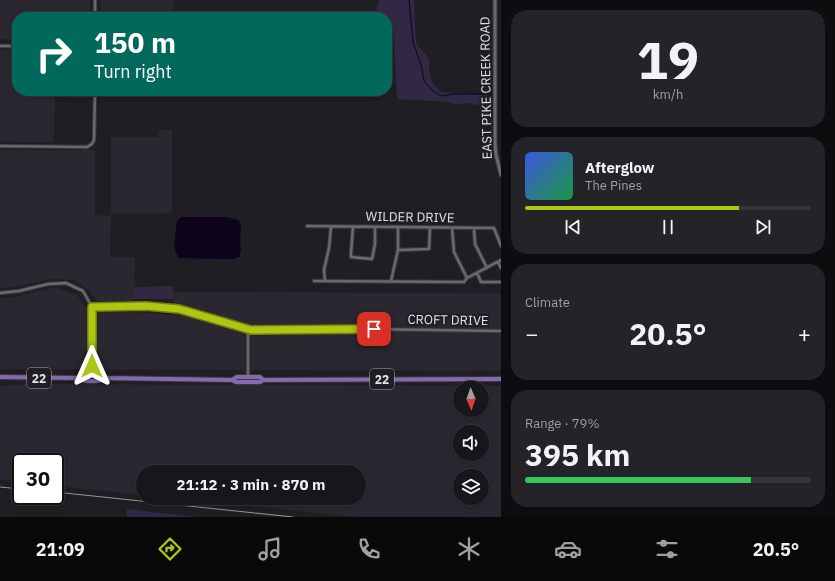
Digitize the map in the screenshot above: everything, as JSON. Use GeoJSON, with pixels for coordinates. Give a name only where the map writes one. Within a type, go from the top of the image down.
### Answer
{"type":"FeatureCollection","features":[{"type":"Feature","properties":{"kind":"main road","name":"22"},"geometry":{"type":"LineString","coordinates":[[78,378],[82,376],[101,376],[105,378],[232,380],[236,382],[260,382],[264,380],[501,379]]}},
{"type":"Feature","properties":{"kind":"main road","name":"22"},"geometry":{"type":"LineString","coordinates":[[0,377],[78,378],[82,380],[101,380],[105,378]]}},
{"type":"Feature","properties":{"kind":"main road","name":"22"},"geometry":{"type":"LineString","coordinates":[[232,380],[237,377],[260,377],[264,380]]}},
{"type":"Feature","properties":{"kind":"street"},"geometry":{"type":"LineString","coordinates":[[95,0],[95,12]]}},
{"type":"Feature","properties":{"kind":"street","name":"EAST PIKE CREEK ROAD"},"geometry":{"type":"LineString","coordinates":[[494,0],[494,94],[496,155],[501,174]]}},
{"type":"Feature","properties":{"kind":"street"},"geometry":{"type":"LineString","coordinates":[[0,46],[12,46]]}},
{"type":"Feature","properties":{"kind":"street"},"geometry":{"type":"LineString","coordinates":[[0,146],[90,146],[94,140],[95,96]]}},
{"type":"Feature","properties":{"kind":"street","name":"WILDER DRIVE"},"geometry":{"type":"LineString","coordinates":[[307,226],[494,228],[501,246]]}},
{"type":"Feature","properties":{"kind":"street"},"geometry":{"type":"LineString","coordinates":[[325,281],[324,270],[329,248],[331,227]]}},
{"type":"Feature","properties":{"kind":"street"},"geometry":{"type":"LineString","coordinates":[[353,227],[351,258],[372,259],[375,244],[375,227]]}},
{"type":"Feature","properties":{"kind":"street"},"geometry":{"type":"LineString","coordinates":[[391,281],[398,250],[398,228]]}},
{"type":"Feature","properties":{"kind":"street"},"geometry":{"type":"LineString","coordinates":[[398,250],[429,249],[430,228]]}},
{"type":"Feature","properties":{"kind":"street"},"geometry":{"type":"LineString","coordinates":[[452,228],[454,252],[467,278]]}},
{"type":"Feature","properties":{"kind":"street"},"geometry":{"type":"LineString","coordinates":[[474,228],[475,244],[487,268]]}},
{"type":"Feature","properties":{"kind":"street"},"geometry":{"type":"LineString","coordinates":[[314,281],[464,282],[467,278],[500,261],[501,268]]}},
{"type":"Feature","properties":{"kind":"street"},"geometry":{"type":"LineString","coordinates":[[477,273],[481,282],[501,282]]}},
{"type":"Feature","properties":{"kind":"street"},"geometry":{"type":"LineString","coordinates":[[0,293],[19,292],[48,284],[66,283],[83,291],[92,307],[92,376]]}},
{"type":"Feature","properties":{"kind":"street","name":"CROFT DRIVE"},"geometry":{"type":"LineString","coordinates":[[92,307],[146,306],[179,309],[251,330],[366,329],[501,331]]}},
{"type":"Feature","properties":{"kind":"street"},"geometry":{"type":"LineString","coordinates":[[248,377],[248,334],[251,330]]}},
{"type":"Feature","properties":{"kind":"shaded area"},"geometry":{"type":"Polygon","coordinates":[[[0,0],[90,0],[90,12],[12,12],[12,40],[0,39],[0,0]]]}},
{"type":"Feature","properties":{"kind":"shaded area"},"geometry":{"type":"Polygon","coordinates":[[[101,0],[174,0],[173,12],[101,12],[101,0]]]}},
{"type":"Feature","properties":{"kind":"shaded area"},"geometry":{"type":"Polygon","coordinates":[[[379,0],[414,0],[416,43],[429,59],[429,71],[432,82],[441,92],[490,95],[489,103],[485,106],[467,103],[455,105],[449,102],[397,99],[392,12],[376,12],[379,0]]]}},
{"type":"Feature","properties":{"kind":"shaded area"},"geometry":{"type":"Polygon","coordinates":[[[0,50],[12,50],[12,96],[89,96],[89,98],[55,97],[54,142],[0,142],[0,50]]]}},
{"type":"Feature","properties":{"kind":"shaded area"},"geometry":{"type":"Polygon","coordinates":[[[159,130],[172,130],[172,213],[111,214],[111,137],[158,137],[159,130]]]}},
{"type":"Feature","properties":{"kind":"shaded area"},"geometry":{"type":"Polygon","coordinates":[[[0,150],[95,150],[95,215],[111,216],[110,257],[135,257],[134,302],[97,301],[86,288],[74,280],[54,279],[0,288],[0,150]]]}},
{"type":"Feature","properties":{"kind":"shaded area"},"geometry":{"type":"Polygon","coordinates":[[[181,217],[226,217],[238,220],[241,225],[241,249],[239,257],[233,259],[179,258],[175,250],[175,240],[177,221],[181,217]]]}},
{"type":"Feature","properties":{"kind":"shaded area"},"geometry":{"type":"Polygon","coordinates":[[[173,286],[173,299],[134,299],[134,287],[173,286]]]}},
{"type":"Feature","properties":{"kind":"shaded area"},"geometry":{"type":"Polygon","coordinates":[[[56,287],[77,295],[87,310],[174,315],[173,292],[501,293],[501,371],[0,369],[0,298],[10,298],[56,287]]]}},
{"type":"Feature","properties":{"kind":"shaded area"},"geometry":{"type":"Polygon","coordinates":[[[34,384],[453,386],[453,417],[489,417],[489,386],[501,386],[501,517],[355,517],[240,505],[366,505],[366,465],[136,465],[136,494],[64,487],[64,453],[12,453],[12,481],[0,480],[0,386],[34,384]]]}},
{"type":"Feature","properties":{"kind":"shaded area"},"geometry":{"type":"Polygon","coordinates":[[[127,509],[195,517],[127,517],[127,509]]]}},
{"type":"Feature","properties":{"kind":"waterway"},"geometry":{"type":"LineString","coordinates":[[409,0],[413,42],[422,68],[424,81],[433,91],[442,96],[452,94],[494,95]]}},
{"type":"Feature","properties":{"kind":"railway"},"geometry":{"type":"LineString","coordinates":[[0,487],[12,488]]}},
{"type":"Feature","properties":{"kind":"railway"},"geometry":{"type":"LineString","coordinates":[[64,493],[293,517]]}},
{"type":"Feature","properties":{"kind":"route"},"geometry":{"type":"LineString","coordinates":[[92,366],[92,307],[146,306],[179,309],[251,330],[374,329]]}}]}
